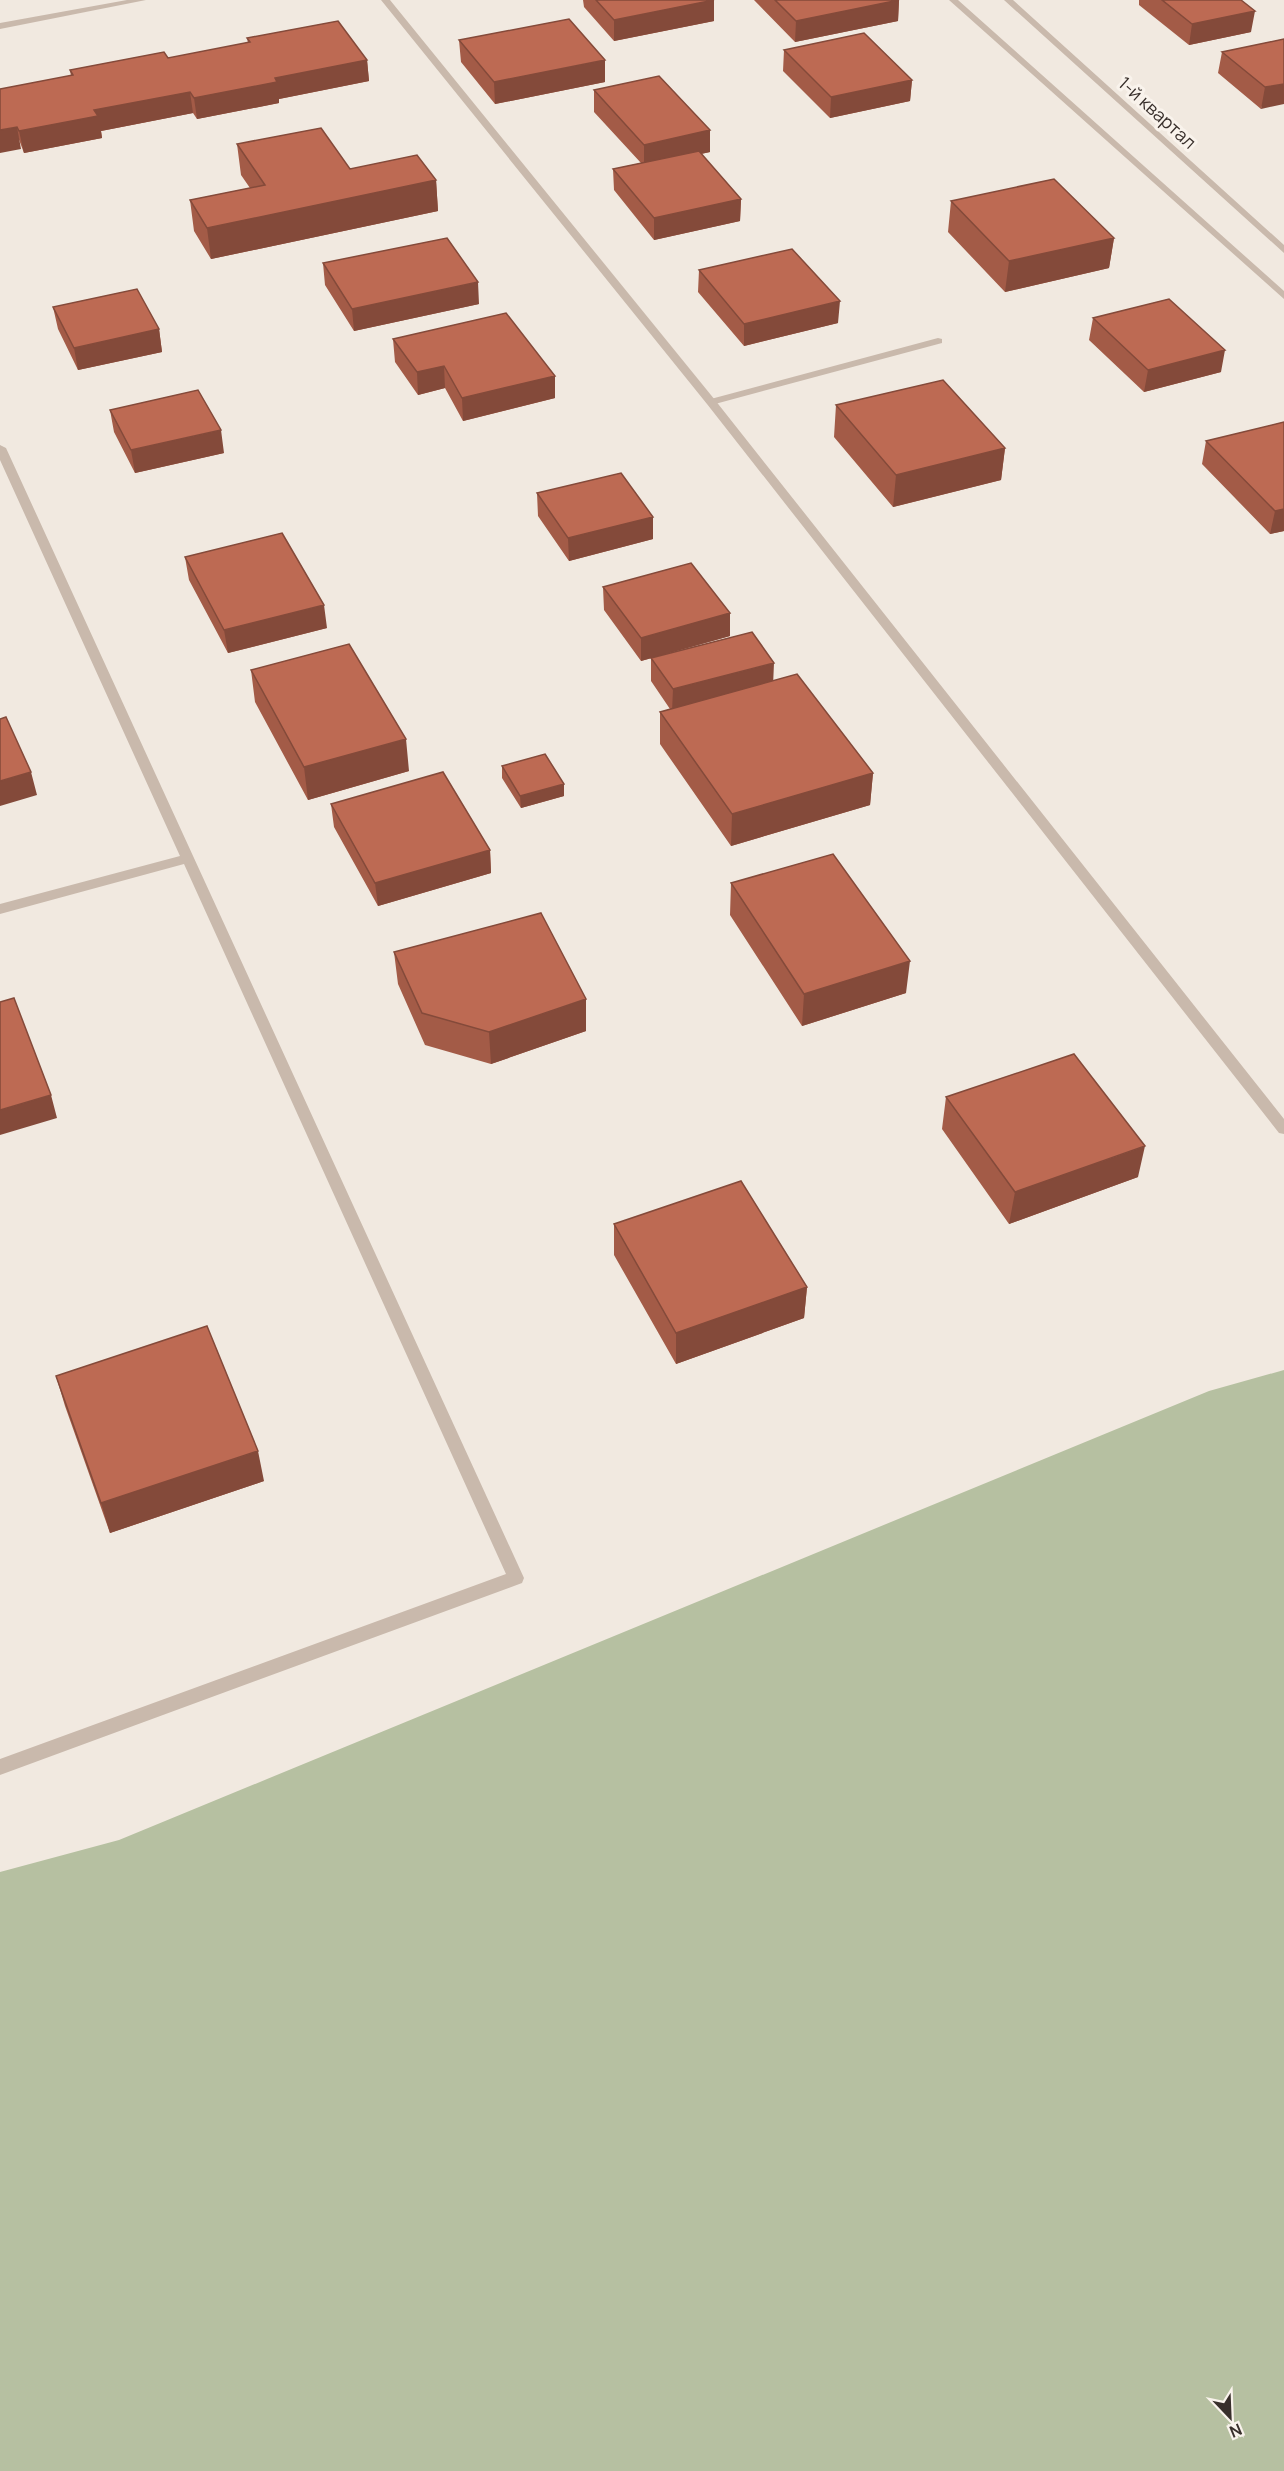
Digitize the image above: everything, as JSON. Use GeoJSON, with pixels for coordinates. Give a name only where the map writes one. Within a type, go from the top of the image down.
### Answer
{"type":"FeatureCollection","features":[{"type":"Feature","properties":{"kind":"street"},"geometry":{"type":"LineString","coordinates":[[0,26],[142,0]]}},
{"type":"Feature","properties":{"kind":"street"},"geometry":{"type":"LineString","coordinates":[[385,0],[711,402],[1284,1129]]}},
{"type":"Feature","properties":{"kind":"street"},"geometry":{"type":"LineString","coordinates":[[953,0],[1284,296]]}},
{"type":"Feature","properties":{"kind":"street","name":"1-й квартал"},"geometry":{"type":"LineString","coordinates":[[1008,0],[1284,250]]}},
{"type":"Feature","properties":{"kind":"street"},"geometry":{"type":"LineString","coordinates":[[711,402],[938,341]]}},
{"type":"Feature","properties":{"kind":"street"},"geometry":{"type":"LineString","coordinates":[[0,448],[516,1578],[0,1767]]}},
{"type":"Feature","properties":{"kind":"street"},"geometry":{"type":"LineString","coordinates":[[0,909],[187,859]]}},
{"type":"Feature","properties":{"kind":"green space"},"geometry":{"type":"Polygon","coordinates":[[[1284,1370],[1284,2471],[0,2471],[0,1872],[119,1840],[1209,1391],[1284,1370]]]}},
{"type":"Feature","properties":{"kind":"building"},"geometry":{"type":"Polygon","coordinates":[[[596,0],[714,0],[614,20],[596,0]]]}},
{"type":"Feature","properties":{"kind":"building"},"geometry":{"type":"Polygon","coordinates":[[[775,0],[899,0],[796,21],[775,0]]]}},
{"type":"Feature","properties":{"kind":"building"},"geometry":{"type":"Polygon","coordinates":[[[1162,0],[1241,0],[1255,11],[1192,24],[1162,0]]]}},
{"type":"Feature","properties":{"kind":"building"},"geometry":{"type":"Polygon","coordinates":[[[569,19],[605,60],[494,82],[459,40],[569,19]]]}},
{"type":"Feature","properties":{"kind":"building"},"geometry":{"type":"Polygon","coordinates":[[[338,21],[367,60],[275,78],[277,82],[194,98],[190,92],[94,110],[98,116],[19,131],[17,127],[0,130],[0,89],[73,75],[70,70],[164,52],[168,58],[250,42],[247,38],[338,21]]]}},
{"type":"Feature","properties":{"kind":"building"},"geometry":{"type":"Polygon","coordinates":[[[864,33],[912,80],[831,97],[784,50],[864,33]]]}},
{"type":"Feature","properties":{"kind":"building"},"geometry":{"type":"Polygon","coordinates":[[[1284,39],[1284,84],[1265,87],[1222,52],[1284,39]]]}},
{"type":"Feature","properties":{"kind":"building"},"geometry":{"type":"Polygon","coordinates":[[[659,76],[710,130],[644,145],[594,90],[659,76]]]}},
{"type":"Feature","properties":{"kind":"building"},"geometry":{"type":"Polygon","coordinates":[[[321,128],[350,169],[417,155],[436,180],[207,228],[190,200],[265,185],[237,144],[321,128]]]}},
{"type":"Feature","properties":{"kind":"building"},"geometry":{"type":"Polygon","coordinates":[[[699,151],[741,199],[654,218],[613,169],[699,151]]]}},
{"type":"Feature","properties":{"kind":"building"},"geometry":{"type":"Polygon","coordinates":[[[1054,179],[1114,238],[1009,261],[951,201],[1054,179]]]}},
{"type":"Feature","properties":{"kind":"building"},"geometry":{"type":"Polygon","coordinates":[[[447,238],[478,282],[352,309],[323,263],[447,238]]]}},
{"type":"Feature","properties":{"kind":"building"},"geometry":{"type":"Polygon","coordinates":[[[792,249],[840,301],[744,324],[699,270],[792,249]]]}},
{"type":"Feature","properties":{"kind":"building"},"geometry":{"type":"Polygon","coordinates":[[[137,289],[159,329],[74,348],[53,307],[137,289]]]}},
{"type":"Feature","properties":{"kind":"building"},"geometry":{"type":"Polygon","coordinates":[[[1169,299],[1225,350],[1148,370],[1093,318],[1169,299]]]}},
{"type":"Feature","properties":{"kind":"building"},"geometry":{"type":"Polygon","coordinates":[[[506,313],[555,376],[462,398],[444,366],[417,372],[393,339],[506,313]]]}},
{"type":"Feature","properties":{"kind":"building"},"geometry":{"type":"Polygon","coordinates":[[[943,380],[1005,448],[896,475],[836,405],[943,380]]]}},
{"type":"Feature","properties":{"kind":"building"},"geometry":{"type":"Polygon","coordinates":[[[198,390],[221,430],[131,450],[110,410],[198,390]]]}},
{"type":"Feature","properties":{"kind":"building"},"geometry":{"type":"Polygon","coordinates":[[[1284,422],[1284,509],[1275,511],[1206,441],[1284,422]]]}},
{"type":"Feature","properties":{"kind":"building"},"geometry":{"type":"Polygon","coordinates":[[[621,473],[653,517],[568,538],[537,493],[621,473]]]}},
{"type":"Feature","properties":{"kind":"building"},"geometry":{"type":"Polygon","coordinates":[[[282,533],[324,605],[224,630],[185,557],[282,533]]]}},
{"type":"Feature","properties":{"kind":"building"},"geometry":{"type":"Polygon","coordinates":[[[691,563],[730,613],[641,638],[603,587],[691,563]]]}},
{"type":"Feature","properties":{"kind":"building"},"geometry":{"type":"Polygon","coordinates":[[[752,632],[774,663],[673,689],[651,658],[752,632]]]}},
{"type":"Feature","properties":{"kind":"building"},"geometry":{"type":"Polygon","coordinates":[[[349,644],[406,739],[304,767],[251,670],[349,644]]]}},
{"type":"Feature","properties":{"kind":"building"},"geometry":{"type":"Polygon","coordinates":[[[797,674],[873,773],[732,814],[660,712],[797,674]]]}},
{"type":"Feature","properties":{"kind":"building"},"geometry":{"type":"Polygon","coordinates":[[[6,717],[31,772],[0,781],[0,719],[6,717]]]}},
{"type":"Feature","properties":{"kind":"building"},"geometry":{"type":"Polygon","coordinates":[[[545,754],[564,784],[520,796],[502,766],[545,754]]]}},
{"type":"Feature","properties":{"kind":"building"},"geometry":{"type":"Polygon","coordinates":[[[443,772],[490,850],[375,883],[331,804],[443,772]]]}},
{"type":"Feature","properties":{"kind":"building"},"geometry":{"type":"Polygon","coordinates":[[[833,854],[910,961],[804,994],[731,883],[833,854]]]}},
{"type":"Feature","properties":{"kind":"building"},"geometry":{"type":"Polygon","coordinates":[[[541,913],[586,999],[489,1032],[422,1013],[394,952],[541,913]]]}},
{"type":"Feature","properties":{"kind":"building"},"geometry":{"type":"Polygon","coordinates":[[[14,998],[51,1095],[0,1110],[0,1002],[14,998]]]}},
{"type":"Feature","properties":{"kind":"building"},"geometry":{"type":"Polygon","coordinates":[[[1074,1054],[1145,1146],[1015,1192],[946,1097],[1074,1054]]]}},
{"type":"Feature","properties":{"kind":"building"},"geometry":{"type":"Polygon","coordinates":[[[741,1181],[807,1287],[676,1333],[614,1224],[741,1181]]]}},
{"type":"Feature","properties":{"kind":"building"},"geometry":{"type":"Polygon","coordinates":[[[207,1326],[258,1451],[101,1503],[56,1376],[207,1326]]]}}]}
